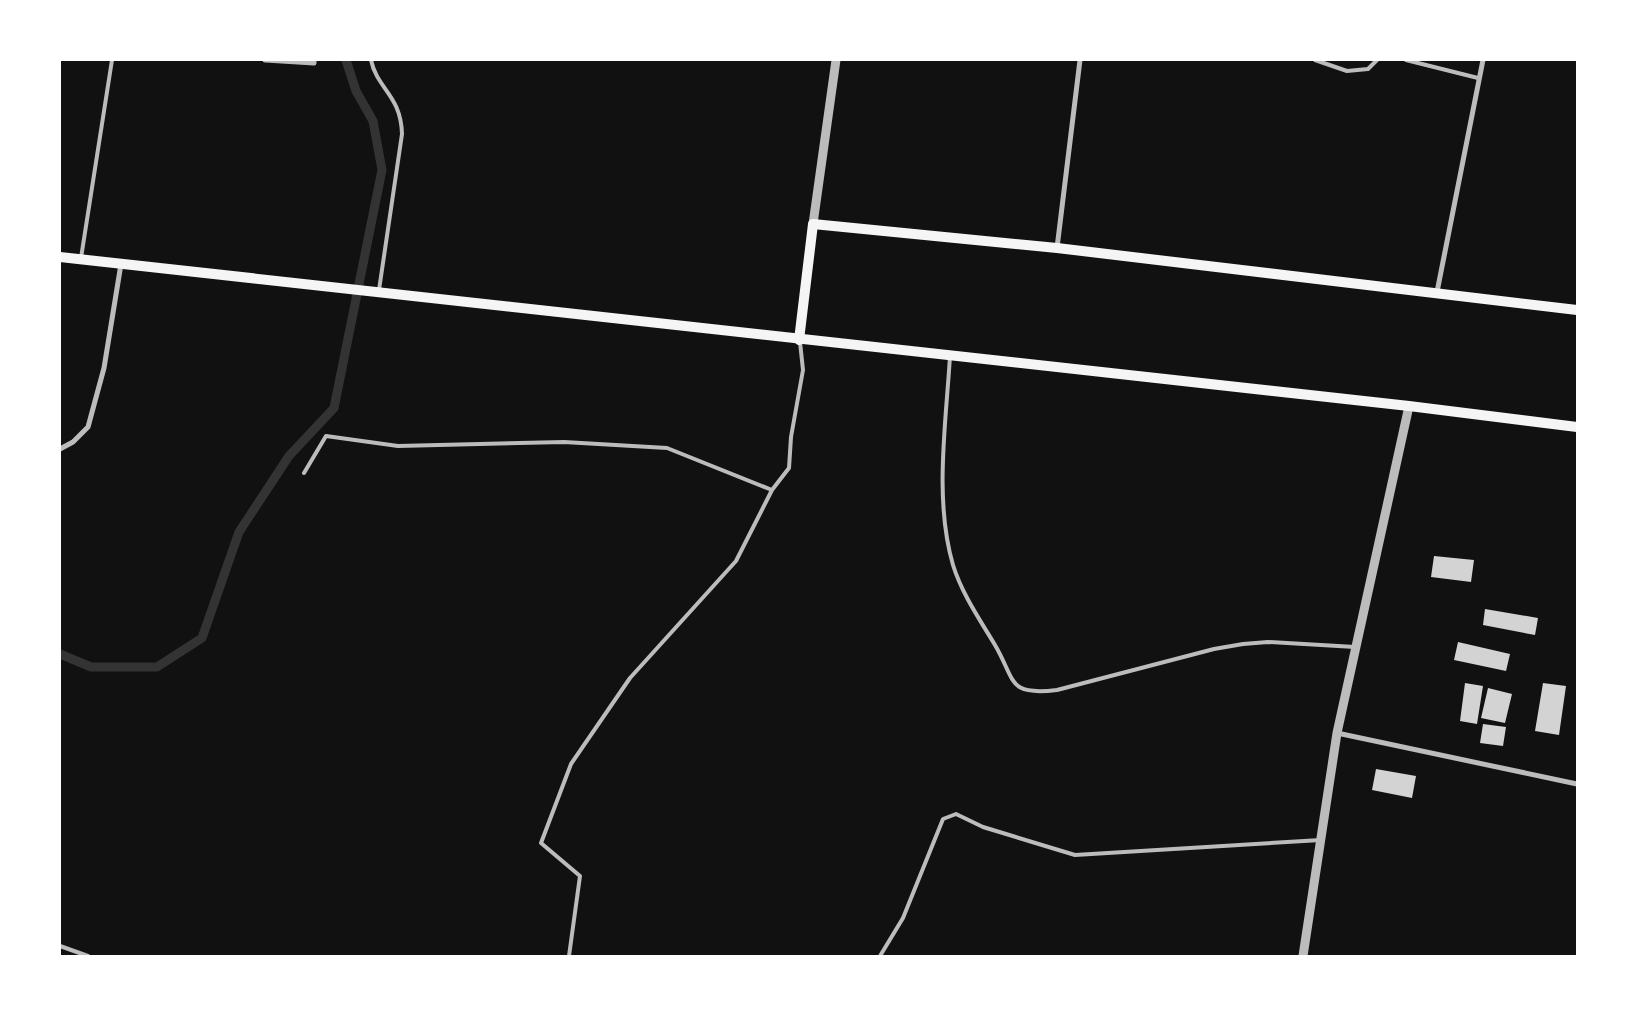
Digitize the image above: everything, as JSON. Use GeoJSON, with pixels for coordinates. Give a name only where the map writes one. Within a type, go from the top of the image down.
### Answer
{"type":"FeatureCollection","features":[{"type":"Feature","properties":{"kind":"main road"},"geometry":{"type":"LineString","coordinates":[[799,340],[813,224],[1057,248],[1577,310]]}},
{"type":"Feature","properties":{"kind":"main road"},"geometry":{"type":"LineString","coordinates":[[60,257],[1409,406],[1577,427]]}},
{"type":"Feature","properties":{"kind":"street"},"geometry":{"type":"LineString","coordinates":[[265,60],[314,61]]}},
{"type":"Feature","properties":{"kind":"street"},"geometry":{"type":"LineString","coordinates":[[813,224],[836,60]]}},
{"type":"Feature","properties":{"kind":"street"},"geometry":{"type":"LineString","coordinates":[[1057,248],[1080,60]]}},
{"type":"Feature","properties":{"kind":"street"},"geometry":{"type":"LineString","coordinates":[[1437,292],[1483,60]]}},
{"type":"Feature","properties":{"kind":"street"},"geometry":{"type":"LineString","coordinates":[[60,449],[73,442],[88,427],[104,368],[121,264]]}},
{"type":"Feature","properties":{"kind":"street"},"geometry":{"type":"LineString","coordinates":[[1303,956],[1337,734],[1409,406]]}},
{"type":"Feature","properties":{"kind":"street"},"geometry":{"type":"LineString","coordinates":[[1337,734],[1577,784]]}},
{"type":"Feature","properties":{"kind":"lane"},"geometry":{"type":"LineString","coordinates":[[81,259],[112,60]]}},
{"type":"Feature","properties":{"kind":"lane"},"geometry":{"type":"LineString","coordinates":[[371,60],[398,106],[402,118],[402,134],[379,291]]}},
{"type":"Feature","properties":{"kind":"lane"},"geometry":{"type":"LineString","coordinates":[[1315,60],[1347,70],[1368,69],[1377,60]]}},
{"type":"Feature","properties":{"kind":"lane"},"geometry":{"type":"LineString","coordinates":[[1406,60],[1478,78]]}},
{"type":"Feature","properties":{"kind":"lane"},"geometry":{"type":"LineString","coordinates":[[569,956],[580,876],[541,842],[571,764],[630,678],[736,561],[772,490],[788,468],[791,437],[803,370],[799,340]]}},
{"type":"Feature","properties":{"kind":"lane"},"geometry":{"type":"LineString","coordinates":[[950,356],[942,506],[948,543],[954,566],[968,600],[999,651],[1012,679],[1022,690],[1037,693],[1057,690],[1214,649],[1242,644],[1268,642],[1355,647]]}},
{"type":"Feature","properties":{"kind":"lane"},"geometry":{"type":"LineString","coordinates":[[304,473],[326,436],[398,446],[564,442],[667,448],[772,490]]}},
{"type":"Feature","properties":{"kind":"lane"},"geometry":{"type":"LineString","coordinates":[[880,956],[903,918],[942,819],[956,814],[983,827],[1075,855],[1321,840]]}},
{"type":"Feature","properties":{"kind":"lane"},"geometry":{"type":"LineString","coordinates":[[60,946],[88,956]]}},
{"type":"Feature","properties":{"kind":"building"},"geometry":{"type":"Polygon","coordinates":[[[1434,556],[1474,560],[1471,582],[1431,577],[1434,556]]]}},
{"type":"Feature","properties":{"kind":"building"},"geometry":{"type":"Polygon","coordinates":[[[1485,609],[1538,618],[1535,635],[1483,625],[1485,609]]]}},
{"type":"Feature","properties":{"kind":"building"},"geometry":{"type":"Polygon","coordinates":[[[1458,642],[1510,654],[1506,671],[1454,660],[1458,642]]]}},
{"type":"Feature","properties":{"kind":"building"},"geometry":{"type":"Polygon","coordinates":[[[1465,683],[1483,686],[1477,724],[1460,721],[1465,683]]]}},
{"type":"Feature","properties":{"kind":"building"},"geometry":{"type":"Polygon","coordinates":[[[1543,683],[1566,686],[1559,735],[1535,731],[1543,683]]]}},
{"type":"Feature","properties":{"kind":"building"},"geometry":{"type":"Polygon","coordinates":[[[1488,688],[1512,694],[1505,723],[1481,718],[1488,688]]]}},
{"type":"Feature","properties":{"kind":"building"},"geometry":{"type":"Polygon","coordinates":[[[1483,724],[1506,727],[1503,746],[1480,743],[1483,724]]]}},
{"type":"Feature","properties":{"kind":"building"},"geometry":{"type":"Polygon","coordinates":[[[1376,769],[1416,776],[1412,798],[1372,790],[1376,769]]]}},
{"type":"Feature","properties":{"kind":"waterway"},"geometry":{"type":"LineString","coordinates":[[60,654],[91,667],[157,667],[202,638],[239,532],[289,456],[334,408],[382,170],[373,121],[356,91],[346,60]]}}]}
